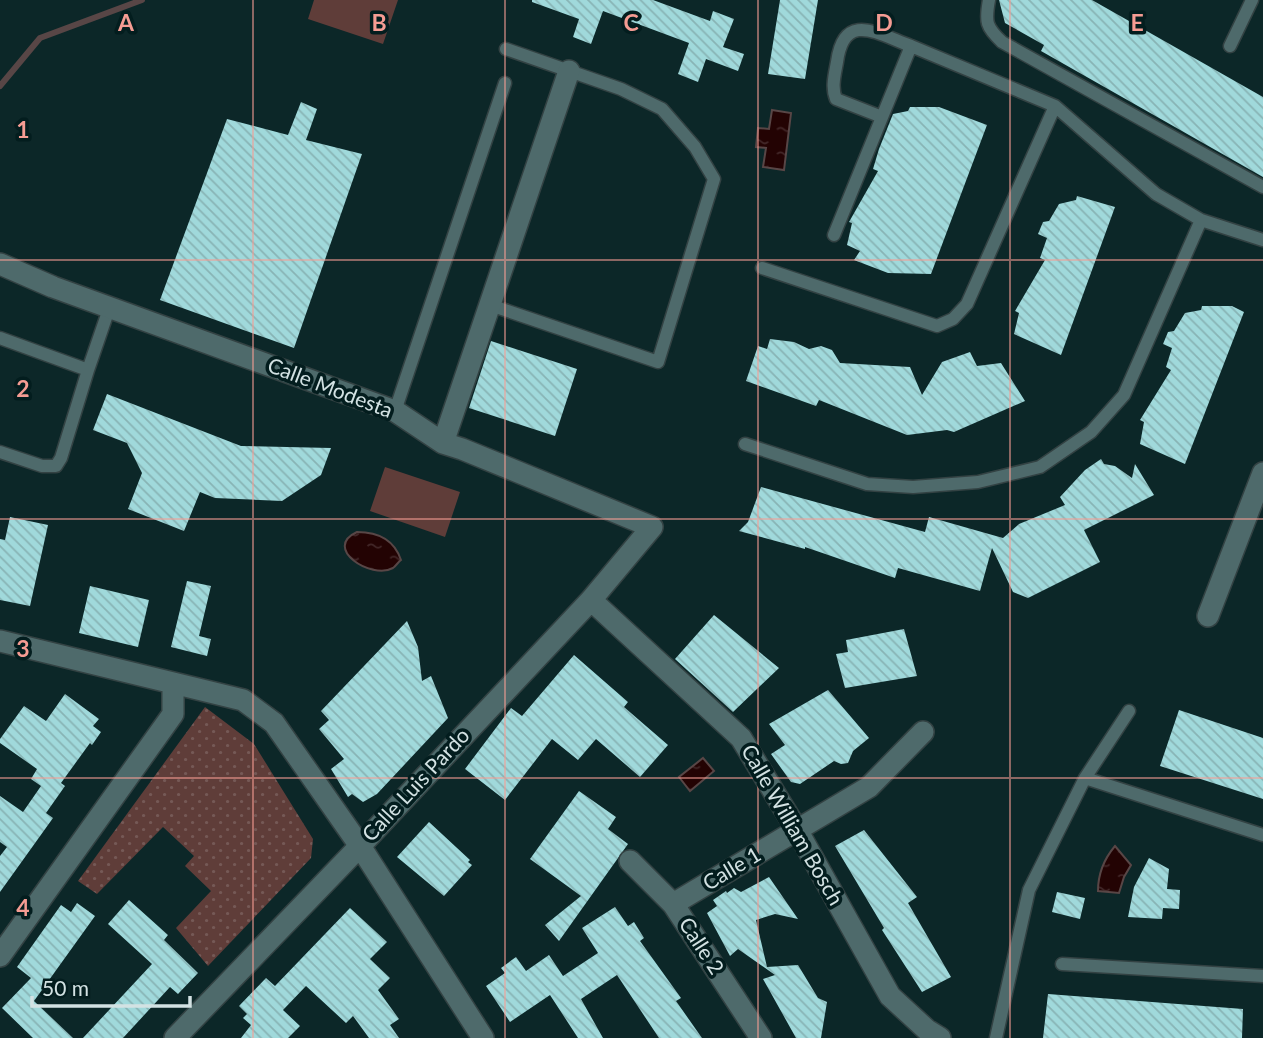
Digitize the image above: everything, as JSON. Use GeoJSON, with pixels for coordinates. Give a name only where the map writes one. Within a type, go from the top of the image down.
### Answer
{"type":"FeatureCollection","features":[{"type":"Feature","properties":{"kind":"street"},"geometry":{"type":"LineString","coordinates":[[443,443],[569,71]]}},
{"type":"Feature","properties":{"kind":"street","name":"Calle Modesta"},"geometry":{"type":"LineString","coordinates":[[0,264],[53,287],[395,411],[443,443],[652,527]]}},
{"type":"Feature","properties":{"kind":"street"},"geometry":{"type":"LineString","coordinates":[[1208,616],[1263,473]]}},
{"type":"Feature","properties":{"kind":"street","name":"Calle Luis Pardo"},"geometry":{"type":"LineString","coordinates":[[176,1038],[591,600],[652,527]]}},
{"type":"Feature","properties":{"kind":"street","name":"Calle William Bosch"},"geometry":{"type":"LineString","coordinates":[[591,600],[741,738],[797,830],[890,996],[927,1030],[940,1038]]}},
{"type":"Feature","properties":{"kind":"street"},"geometry":{"type":"LineString","coordinates":[[0,641],[243,700],[274,723],[360,846],[483,1038]]}},
{"type":"Feature","properties":{"kind":"street"},"geometry":{"type":"LineString","coordinates":[[0,956],[173,714],[173,684]]}},
{"type":"Feature","properties":{"kind":"street","name":"Calle 1"},"geometry":{"type":"LineString","coordinates":[[673,904],[869,787],[923,732]]}},
{"type":"Feature","properties":{"kind":"street","name":"Calle 2"},"geometry":{"type":"LineString","coordinates":[[630,861],[673,904],[761,1038]]}},
{"type":"Feature","properties":{"kind":"lane"},"geometry":{"type":"LineString","coordinates":[[989,0],[986,17],[990,30],[1002,43],[1263,187]]}},
{"type":"Feature","properties":{"kind":"lane"},"geometry":{"type":"LineString","coordinates":[[1230,46],[1252,0]]}},
{"type":"Feature","properties":{"kind":"lane"},"geometry":{"type":"LineString","coordinates":[[882,117],[836,99],[832,91],[843,38],[852,30],[864,29],[911,46],[1055,106],[1156,194],[1201,220],[1263,240]]}},
{"type":"Feature","properties":{"kind":"lane"},"geometry":{"type":"LineString","coordinates":[[834,235],[911,46]]}},
{"type":"Feature","properties":{"kind":"lane"},"geometry":{"type":"LineString","coordinates":[[490,305],[658,362],[714,179],[695,147],[662,109],[621,89],[506,49]]}},
{"type":"Feature","properties":{"kind":"lane"},"geometry":{"type":"LineString","coordinates":[[395,411],[505,83]]}},
{"type":"Feature","properties":{"kind":"lane"},"geometry":{"type":"LineString","coordinates":[[762,268],[937,327],[953,319],[967,304],[1055,106]]}},
{"type":"Feature","properties":{"kind":"lane"},"geometry":{"type":"LineString","coordinates":[[745,444],[867,484],[913,487],[978,482],[1040,467],[1091,432],[1124,395],[1201,220]]}},
{"type":"Feature","properties":{"kind":"lane"},"geometry":{"type":"LineString","coordinates":[[0,452],[42,466],[56,466],[70,432],[110,306]]}},
{"type":"Feature","properties":{"kind":"lane"},"geometry":{"type":"LineString","coordinates":[[0,338],[88,370]]}},
{"type":"Feature","properties":{"kind":"lane"},"geometry":{"type":"LineString","coordinates":[[996,1038],[1029,890],[1085,778],[1129,711]]}},
{"type":"Feature","properties":{"kind":"lane"},"geometry":{"type":"LineString","coordinates":[[1085,778],[1263,835]]}},
{"type":"Feature","properties":{"kind":"lane"},"geometry":{"type":"LineString","coordinates":[[1062,964],[1263,976]]}},
{"type":"Feature","properties":{"kind":"shaded area"},"geometry":{"type":"Polygon","coordinates":[[[314,0],[398,0],[383,44],[308,19],[314,0]]]}},
{"type":"Feature","properties":{"kind":"shaded area"},"geometry":{"type":"Polygon","coordinates":[[[385,467],[460,492],[445,537],[370,511],[385,467]]]}},
{"type":"Feature","properties":{"kind":"shaded area"},"geometry":{"type":"Polygon","coordinates":[[[205,707],[254,744],[313,839],[311,858],[208,966],[176,928],[211,891],[185,866],[194,856],[163,827],[97,894],[78,881],[205,707]]]}},
{"type":"Feature","properties":{"kind":"water"},"geometry":{"type":"Polygon","coordinates":[[[772,110],[791,113],[784,170],[763,167],[766,148],[756,147],[758,128],[769,129],[772,110]]]}},
{"type":"Feature","properties":{"kind":"water"},"geometry":{"type":"Polygon","coordinates":[[[357,532],[372,533],[384,538],[394,547],[401,560],[393,568],[384,571],[373,570],[354,561],[347,554],[345,546],[348,539],[357,532]]]}},
{"type":"Feature","properties":{"kind":"water"},"geometry":{"type":"Polygon","coordinates":[[[703,758],[714,771],[690,791],[679,777],[703,758]]]}},
{"type":"Feature","properties":{"kind":"water"},"geometry":{"type":"Polygon","coordinates":[[[1115,846],[1131,865],[1119,893],[1098,891],[1102,867],[1115,846]]]}},
{"type":"Feature","properties":{"kind":"building"},"geometry":{"type":"Polygon","coordinates":[[[532,0],[653,0],[710,21],[713,11],[734,19],[723,47],[744,54],[738,71],[706,59],[698,82],[678,74],[689,43],[603,11],[591,44],[573,37],[579,19],[532,0]]]}},
{"type":"Feature","properties":{"kind":"building"},"geometry":{"type":"Polygon","coordinates":[[[780,0],[818,0],[805,79],[768,74],[780,0]]]}},
{"type":"Feature","properties":{"kind":"building"},"geometry":{"type":"Polygon","coordinates":[[[999,0],[1092,0],[1263,97],[1263,177],[1041,51],[1044,45],[1005,23],[999,0]]]}},
{"type":"Feature","properties":{"kind":"building"},"geometry":{"type":"Polygon","coordinates":[[[301,102],[317,109],[306,140],[362,154],[294,348],[160,300],[227,119],[288,135],[301,102]]]}},
{"type":"Feature","properties":{"kind":"building"},"geometry":{"type":"Polygon","coordinates":[[[910,107],[939,107],[987,125],[931,274],[888,273],[854,260],[860,251],[847,245],[852,223],[849,222],[878,171],[873,169],[893,114],[908,111],[910,107]]]}},
{"type":"Feature","properties":{"kind":"building"},"geometry":{"type":"Polygon","coordinates":[[[1077,196],[1115,207],[1061,355],[1014,334],[1019,313],[1015,311],[1045,260],[1040,258],[1047,238],[1038,234],[1043,222],[1049,221],[1059,204],[1076,200],[1077,196]]]}},
{"type":"Feature","properties":{"kind":"building"},"geometry":{"type":"Polygon","coordinates":[[[1202,306],[1232,306],[1244,312],[1185,464],[1140,444],[1144,422],[1140,420],[1171,370],[1166,367],[1172,348],[1163,344],[1168,332],[1174,331],[1185,313],[1201,310],[1202,306]]]}},
{"type":"Feature","properties":{"kind":"building"},"geometry":{"type":"Polygon","coordinates":[[[770,339],[794,342],[809,349],[821,346],[832,350],[840,363],[910,367],[922,395],[942,362],[970,352],[977,366],[1001,363],[1025,401],[954,432],[947,430],[907,435],[819,400],[816,406],[746,381],[758,346],[767,349],[770,339]]]}},
{"type":"Feature","properties":{"kind":"building"},"geometry":{"type":"Polygon","coordinates":[[[491,341],[577,369],[555,436],[469,408],[491,341]]]}},
{"type":"Feature","properties":{"kind":"building"},"geometry":{"type":"Polygon","coordinates":[[[107,394],[241,446],[331,448],[321,475],[282,501],[215,498],[200,492],[184,531],[128,509],[142,473],[127,443],[93,430],[107,394]]]}},
{"type":"Feature","properties":{"kind":"building"},"geometry":{"type":"Polygon","coordinates":[[[1101,459],[1104,464],[1115,466],[1132,478],[1135,464],[1154,495],[1084,530],[1100,562],[1028,598],[1013,592],[992,548],[980,591],[898,568],[895,578],[805,547],[739,531],[748,522],[761,487],[925,532],[929,517],[1003,538],[1019,524],[1065,505],[1060,497],[1085,470],[1101,459]]]}},
{"type":"Feature","properties":{"kind":"building"},"geometry":{"type":"Polygon","coordinates":[[[10,517],[48,525],[30,606],[0,600],[0,539],[5,540],[10,517]]]}},
{"type":"Feature","properties":{"kind":"building"},"geometry":{"type":"Polygon","coordinates":[[[187,581],[211,586],[199,636],[211,639],[207,656],[171,647],[187,581]]]}},
{"type":"Feature","properties":{"kind":"building"},"geometry":{"type":"Polygon","coordinates":[[[90,586],[149,600],[138,647],[79,633],[90,586]]]}},
{"type":"Feature","properties":{"kind":"building"},"geometry":{"type":"Polygon","coordinates":[[[714,615],[779,668],[733,712],[675,659],[714,615]]]}},
{"type":"Feature","properties":{"kind":"building"},"geometry":{"type":"Polygon","coordinates":[[[407,621],[418,647],[422,681],[431,676],[448,718],[377,794],[363,802],[352,794],[348,797],[331,769],[344,759],[319,729],[329,720],[321,711],[407,621]]]}},
{"type":"Feature","properties":{"kind":"building"},"geometry":{"type":"Polygon","coordinates":[[[904,629],[917,676],[845,688],[836,654],[848,652],[846,640],[904,629]]]}},
{"type":"Feature","properties":{"kind":"building"},"geometry":{"type":"Polygon","coordinates":[[[574,655],[628,702],[624,707],[668,745],[640,777],[596,739],[578,760],[552,739],[505,800],[465,769],[511,708],[522,716],[574,655]]]}},
{"type":"Feature","properties":{"kind":"building"},"geometry":{"type":"Polygon","coordinates":[[[828,690],[869,738],[853,751],[848,763],[834,761],[800,784],[791,782],[771,754],[785,745],[769,724],[828,690]]]}},
{"type":"Feature","properties":{"kind":"building"},"geometry":{"type":"Polygon","coordinates":[[[65,694],[99,719],[93,726],[101,732],[61,783],[65,786],[46,813],[53,818],[0,892],[0,856],[7,847],[0,842],[0,796],[23,812],[41,786],[31,779],[37,769],[0,743],[0,739],[24,706],[46,721],[65,694]]]}},
{"type":"Feature","properties":{"kind":"building"},"geometry":{"type":"Polygon","coordinates":[[[1179,710],[1263,738],[1263,799],[1160,766],[1179,710]]]}},
{"type":"Feature","properties":{"kind":"building"},"geometry":{"type":"Polygon","coordinates":[[[579,791],[616,817],[608,829],[628,844],[559,941],[545,925],[581,896],[530,859],[579,791]]]}},
{"type":"Feature","properties":{"kind":"building"},"geometry":{"type":"Polygon","coordinates":[[[429,822],[470,860],[468,862],[472,865],[444,896],[397,857],[429,822]]]}},
{"type":"Feature","properties":{"kind":"building"},"geometry":{"type":"Polygon","coordinates":[[[864,830],[917,897],[908,903],[951,977],[922,992],[882,930],[884,928],[835,846],[864,830]]]}},
{"type":"Feature","properties":{"kind":"building"},"geometry":{"type":"Polygon","coordinates":[[[1149,858],[1169,869],[1167,889],[1180,890],[1179,909],[1163,908],[1162,919],[1128,917],[1134,887],[1149,858]]]}},
{"type":"Feature","properties":{"kind":"building"},"geometry":{"type":"Polygon","coordinates":[[[769,877],[798,919],[775,914],[756,920],[767,967],[798,965],[818,998],[827,1002],[821,1038],[796,1038],[763,979],[775,975],[738,949],[730,956],[707,913],[717,906],[713,900],[726,891],[727,893],[734,888],[741,892],[769,877]]]}},
{"type":"Feature","properties":{"kind":"building"},"geometry":{"type":"Polygon","coordinates":[[[1057,892],[1085,898],[1080,919],[1052,912],[1057,892]]]}},
{"type":"Feature","properties":{"kind":"building"},"geometry":{"type":"Polygon","coordinates":[[[129,900],[168,935],[164,940],[198,973],[178,994],[170,987],[123,1038],[83,1038],[152,964],[108,924],[129,900]]]}},
{"type":"Feature","properties":{"kind":"building"},"geometry":{"type":"Polygon","coordinates":[[[77,903],[95,916],[34,1001],[73,1038],[33,1038],[2,1008],[31,978],[17,967],[61,905],[71,912],[77,903]]]}},
{"type":"Feature","properties":{"kind":"building"},"geometry":{"type":"Polygon","coordinates":[[[615,907],[628,926],[634,922],[644,938],[640,941],[681,998],[676,1001],[702,1038],[659,1038],[617,975],[581,999],[603,1038],[578,1038],[550,995],[510,1022],[486,986],[505,973],[501,968],[516,957],[526,971],[549,955],[563,976],[598,953],[582,928],[615,907]]]}},
{"type":"Feature","properties":{"kind":"building"},"geometry":{"type":"Polygon","coordinates":[[[350,908],[387,942],[370,959],[390,978],[378,990],[399,1019],[390,1025],[399,1038],[369,1038],[353,1016],[346,1023],[306,986],[283,1010],[300,1026],[288,1038],[241,1038],[251,1025],[243,1018],[247,1014],[239,1006],[266,978],[275,986],[350,908]]]}},
{"type":"Feature","properties":{"kind":"building"},"geometry":{"type":"Polygon","coordinates":[[[1048,994],[1243,1009],[1242,1038],[1043,1038],[1048,994]]]}},
{"type":"Feature","properties":{"kind":"waterway"},"geometry":{"type":"LineString","coordinates":[[0,86],[40,38],[142,0]]}}]}
